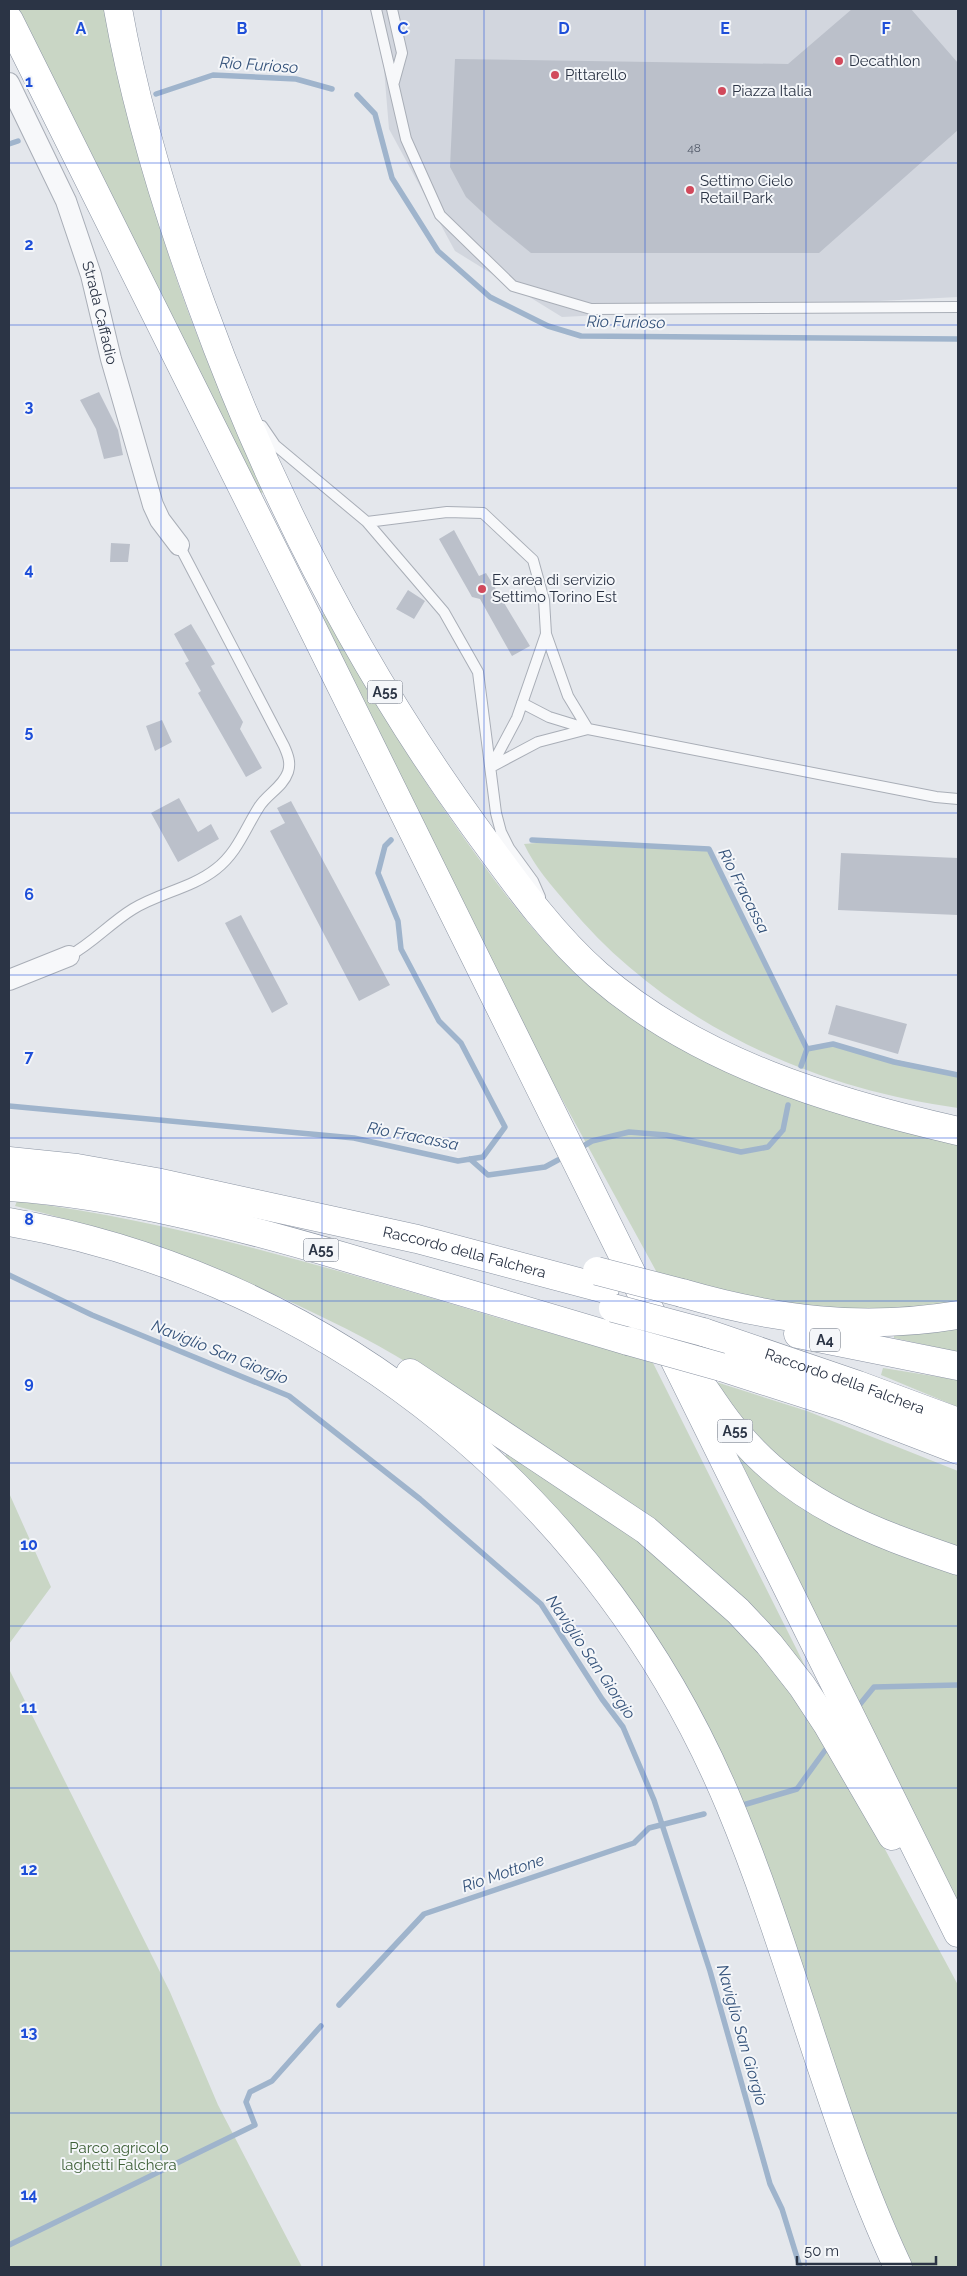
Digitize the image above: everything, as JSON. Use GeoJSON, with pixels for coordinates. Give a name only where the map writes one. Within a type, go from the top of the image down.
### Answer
{"type":"FeatureCollection","features":[{"type":"Feature","properties":{"kind":"highway","name":"A55"},"geometry":{"type":"LineString","coordinates":[[118,9],[153,159],[188,267],[246,420],[284,504],[378,680],[422,751],[519,888],[559,936],[599,976],[632,1001],[679,1030],[758,1071],[838,1100],[954,1129]]}},
{"type":"Feature","properties":{"kind":"highway","name":"A55"},"geometry":{"type":"LineString","coordinates":[[9,20],[106,210],[598,1206],[696,1376],[736,1433],[759,1457],[803,1494],[847,1520],[885,1537],[958,1562]]}},
{"type":"Feature","properties":{"kind":"highway","name":"Raccordo della Falchera"},"geometry":{"type":"LineString","coordinates":[[9,1161],[77,1168],[156,1182],[407,1237],[546,1275]]}},
{"type":"Feature","properties":{"kind":"highway","name":"Raccordo della Falchera"},"geometry":{"type":"LineString","coordinates":[[9,1187],[54,1190],[119,1201],[214,1221],[721,1367],[846,1407],[958,1450]]}},
{"type":"Feature","properties":{"kind":"highway"},"geometry":{"type":"LineString","coordinates":[[598,1206],[958,1933]]}},
{"type":"Feature","properties":{"kind":"highway"},"geometry":{"type":"LineString","coordinates":[[9,1222],[69,1234],[174,1268],[400,1366],[646,1530],[704,1579],[769,1644],[802,1686],[828,1724],[867,1794],[958,1945]]}},
{"type":"Feature","properties":{"kind":"highway","name":"A4"},"geometry":{"type":"LineString","coordinates":[[546,1275],[728,1320],[958,1366]]}},
{"type":"Feature","properties":{"kind":"highway"},"geometry":{"type":"LineString","coordinates":[[692,1312],[730,1307],[791,1318],[874,1324],[958,1315]]}},
{"type":"Feature","properties":{"kind":"highway"},"geometry":{"type":"LineString","coordinates":[[270,1310],[332,1342],[382,1375],[472,1443],[498,1466],[571,1544],[634,1628],[689,1719],[729,1802],[765,1900],[867,2198],[898,2267]]}},
{"type":"Feature","properties":{"kind":"highway","name":"Raccordo della Falchera"},"geometry":{"type":"LineString","coordinates":[[692,1312],[858,1384],[958,1422]]}},
{"type":"Feature","properties":{"kind":"street","name":"Strada Caffadio"},"geometry":{"type":"LineString","coordinates":[[9,83],[66,201],[91,275],[111,359],[152,505],[160,520],[179,545]]}},
{"type":"Feature","properties":{"kind":"street"},"geometry":{"type":"LineString","coordinates":[[9,980],[69,956]]}},
{"type":"Feature","properties":{"kind":"lane"},"geometry":{"type":"LineString","coordinates":[[376,9],[406,139],[440,215],[513,286],[591,308],[958,307]]}},
{"type":"Feature","properties":{"kind":"lane"},"geometry":{"type":"LineString","coordinates":[[392,9],[402,53],[394,86]]}},
{"type":"Feature","properties":{"kind":"lane"},"geometry":{"type":"LineString","coordinates":[[188,267],[215,315],[234,361]]}},
{"type":"Feature","properties":{"kind":"lane"},"geometry":{"type":"LineString","coordinates":[[258,415],[267,434],[275,444],[367,522],[444,612],[478,672],[496,812],[501,832],[509,848],[533,881],[559,936]]}},
{"type":"Feature","properties":{"kind":"lane"},"geometry":{"type":"LineString","coordinates":[[367,522],[447,512],[483,512],[533,560],[544,600],[546,634],[568,696],[588,729]]}},
{"type":"Feature","properties":{"kind":"lane"},"geometry":{"type":"LineString","coordinates":[[69,956],[88,945],[117,919],[135,908],[215,869],[235,850],[260,806],[284,780],[288,771],[288,756],[284,746],[179,545]]}},
{"type":"Feature","properties":{"kind":"lane"},"geometry":{"type":"LineString","coordinates":[[491,767],[517,718],[546,634]]}},
{"type":"Feature","properties":{"kind":"lane"},"geometry":{"type":"LineString","coordinates":[[522,703],[549,717],[588,729],[936,797],[958,799]]}},
{"type":"Feature","properties":{"kind":"lane"},"geometry":{"type":"LineString","coordinates":[[491,767],[538,742],[588,729]]}},
{"type":"Feature","properties":{"kind":"shaded area","name":"Settimo Cielo Retail Park"},"geometry":{"type":"Polygon","coordinates":[[[379,9],[958,9],[958,297],[562,317],[455,251],[389,129],[379,9]]]}},
{"type":"Feature","properties":{"kind":"green space"},"geometry":{"type":"Polygon","coordinates":[[[19,9],[107,9],[167,251],[205,356],[264,492],[259,494],[19,9]]]}},
{"type":"Feature","properties":{"kind":"green space"},"geometry":{"type":"Polygon","coordinates":[[[324,614],[399,741],[495,881],[552,950],[584,981],[641,1023],[683,1048],[726,1070],[817,1106],[911,1134],[958,1145],[958,1306],[831,1314],[661,1280],[516,1015],[319,616],[324,614]]]}},
{"type":"Feature","properties":{"kind":"green space"},"geometry":{"type":"Polygon","coordinates":[[[548,842],[708,851],[804,1049],[809,1051],[832,1045],[958,1074],[958,1108],[903,1098],[848,1084],[795,1066],[744,1043],[695,1015],[649,983],[607,946],[562,898],[538,868],[524,844],[548,842]]]}},
{"type":"Feature","properties":{"kind":"green space"},"geometry":{"type":"Polygon","coordinates":[[[17,1201],[133,1220],[248,1247],[362,1278],[653,1363],[806,1668],[801,1669],[767,1628],[395,1355],[363,1337],[248,1283],[183,1257],[117,1234],[15,1206],[17,1201]]]}},
{"type":"Feature","properties":{"kind":"green space"},"geometry":{"type":"Polygon","coordinates":[[[958,1326],[958,1352],[894,1338],[894,1334],[958,1326]]]}},
{"type":"Feature","properties":{"kind":"green space"},"geometry":{"type":"Polygon","coordinates":[[[883,1368],[958,1380],[958,1407],[881,1375],[883,1368]]]}},
{"type":"Feature","properties":{"kind":"green space"},"geometry":{"type":"Polygon","coordinates":[[[713,1381],[807,1411],[958,1471],[958,1551],[918,1539],[809,1485],[771,1454],[735,1413],[713,1381]]]}},
{"type":"Feature","properties":{"kind":"green space"},"geometry":{"type":"Polygon","coordinates":[[[742,1452],[868,1539],[958,1575],[958,1904],[737,1454],[742,1452]]]}},
{"type":"Feature","properties":{"kind":"green space"},"geometry":{"type":"Polygon","coordinates":[[[508,1453],[633,1536],[749,1637],[818,1730],[866,1814],[958,1985],[958,2267],[913,2267],[626,1596],[576,1534],[505,1456],[508,1453]]]}},
{"type":"Feature","properties":{"kind":"green space"},"geometry":{"type":"Polygon","coordinates":[[[9,1493],[51,1587],[9,1644],[9,1493]]]}},
{"type":"Feature","properties":{"kind":"green space","name":"Parco agricolo laghetti Falchera"},"geometry":{"type":"Polygon","coordinates":[[[9,1669],[170,1992],[218,2105],[302,2267],[9,2267],[9,1669]]]}},
{"type":"Feature","properties":{"kind":"building"},"geometry":{"type":"Polygon","coordinates":[[[852,9],[911,9],[958,63],[958,130],[819,253],[531,253],[466,197],[450,167],[455,59],[788,64],[852,9]]]}},
{"type":"Feature","properties":{"kind":"building"},"geometry":{"type":"Polygon","coordinates":[[[99,392],[118,430],[123,455],[104,459],[96,429],[80,400],[99,392]]]}},
{"type":"Feature","properties":{"kind":"building","name":"Ex area di servizio Settimo Torino Est"},"geometry":{"type":"Polygon","coordinates":[[[454,530],[479,576],[486,573],[530,646],[512,656],[480,599],[472,597],[439,539],[454,530]]]}},
{"type":"Feature","properties":{"kind":"building"},"geometry":{"type":"Polygon","coordinates":[[[111,543],[130,544],[128,562],[110,562],[111,543]]]}},
{"type":"Feature","properties":{"kind":"building"},"geometry":{"type":"Polygon","coordinates":[[[408,590],[425,601],[414,619],[396,609],[408,590]]]}},
{"type":"Feature","properties":{"kind":"building"},"geometry":{"type":"Polygon","coordinates":[[[191,624],[215,664],[211,666],[243,722],[240,729],[262,768],[246,777],[198,693],[201,691],[185,663],[189,661],[174,634],[191,624]]]}},
{"type":"Feature","properties":{"kind":"building"},"geometry":{"type":"Polygon","coordinates":[[[162,720],[172,742],[155,751],[146,726],[162,720]]]}},
{"type":"Feature","properties":{"kind":"building"},"geometry":{"type":"Polygon","coordinates":[[[179,798],[198,832],[211,824],[219,839],[178,862],[151,813],[179,798]]]}},
{"type":"Feature","properties":{"kind":"building"},"geometry":{"type":"Polygon","coordinates":[[[291,801],[390,985],[359,1001],[270,831],[285,823],[277,808],[291,801]]]}},
{"type":"Feature","properties":{"kind":"building"},"geometry":{"type":"Polygon","coordinates":[[[841,853],[958,858],[958,915],[838,910],[841,853]]]}},
{"type":"Feature","properties":{"kind":"building"},"geometry":{"type":"Polygon","coordinates":[[[241,915],[288,1004],[272,1013],[225,923],[241,915]]]}},
{"type":"Feature","properties":{"kind":"building"},"geometry":{"type":"Polygon","coordinates":[[[836,1005],[907,1024],[898,1054],[828,1034],[836,1005]]]}},
{"type":"Feature","properties":{"kind":"waterway","name":"Rio Furioso"},"geometry":{"type":"LineString","coordinates":[[156,94],[213,75],[296,79],[332,89]]}},
{"type":"Feature","properties":{"kind":"waterway","name":"Rio Furioso"},"geometry":{"type":"LineString","coordinates":[[357,95],[375,114],[392,178],[438,251],[490,297],[548,326],[581,336],[958,339]]}},
{"type":"Feature","properties":{"kind":"waterway","name":"Rio Furioso"},"geometry":{"type":"LineString","coordinates":[[9,144],[18,141]]}},
{"type":"Feature","properties":{"kind":"waterway","name":"Rio Fracassa"},"geometry":{"type":"LineString","coordinates":[[9,1106],[354,1138],[458,1161],[483,1157],[505,1127],[461,1043],[439,1021],[401,949],[398,921],[378,873],[385,846],[391,840]]}},
{"type":"Feature","properties":{"kind":"waterway","name":"Rio Fracassa"},"geometry":{"type":"LineString","coordinates":[[532,840],[709,849],[807,1049]]}},
{"type":"Feature","properties":{"kind":"waterway"},"geometry":{"type":"LineString","coordinates":[[801,1066],[807,1049],[833,1044],[894,1062],[958,1075]]}},
{"type":"Feature","properties":{"kind":"waterway"},"geometry":{"type":"LineString","coordinates":[[580,1148],[592,1141],[629,1132],[666,1135],[741,1152],[768,1147],[783,1130],[788,1105]]}},
{"type":"Feature","properties":{"kind":"waterway"},"geometry":{"type":"LineString","coordinates":[[470,1159],[488,1175],[545,1167],[558,1160]]}},
{"type":"Feature","properties":{"kind":"waterway","name":"Naviglio San Giorgio"},"geometry":{"type":"LineString","coordinates":[[9,1275],[92,1315],[289,1396],[420,1499],[541,1604],[602,1699],[623,1727],[654,1800],[710,1971],[770,2184],[782,2209],[800,2267]]}},
{"type":"Feature","properties":{"kind":"waterway","name":"Rio Mottone"},"geometry":{"type":"LineString","coordinates":[[856,1709],[874,1687],[958,1685]]}},
{"type":"Feature","properties":{"kind":"waterway","name":"Rio Mottone"},"geometry":{"type":"LineString","coordinates":[[743,1805],[797,1789],[826,1749]]}},
{"type":"Feature","properties":{"kind":"waterway","name":"Rio Mottone"},"geometry":{"type":"LineString","coordinates":[[339,2005],[424,1914],[634,1843],[649,1828],[704,1814]]}},
{"type":"Feature","properties":{"kind":"waterway","name":"Rio Mottone"},"geometry":{"type":"LineString","coordinates":[[9,2245],[255,2125],[246,2102],[250,2092],[272,2081],[321,2026]]}},
{"type":"Feature","properties":{"kind":"place","name":"Decathlon"},"geometry":{"type":"Point","coordinates":[839,61]}},
{"type":"Feature","properties":{"kind":"place","name":"Pittarello"},"geometry":{"type":"Point","coordinates":[555,75]}},
{"type":"Feature","properties":{"kind":"place","name":"Piazza Italia"},"geometry":{"type":"Point","coordinates":[722,91]}},
{"type":"Feature","properties":{"kind":"place","name":"Settimo Cielo Retail Park"},"geometry":{"type":"Point","coordinates":[690,190]}},
{"type":"Feature","properties":{"kind":"place","name":"Ex area di servizio Settimo Torino Est"},"geometry":{"type":"Point","coordinates":[482,589]}}]}
